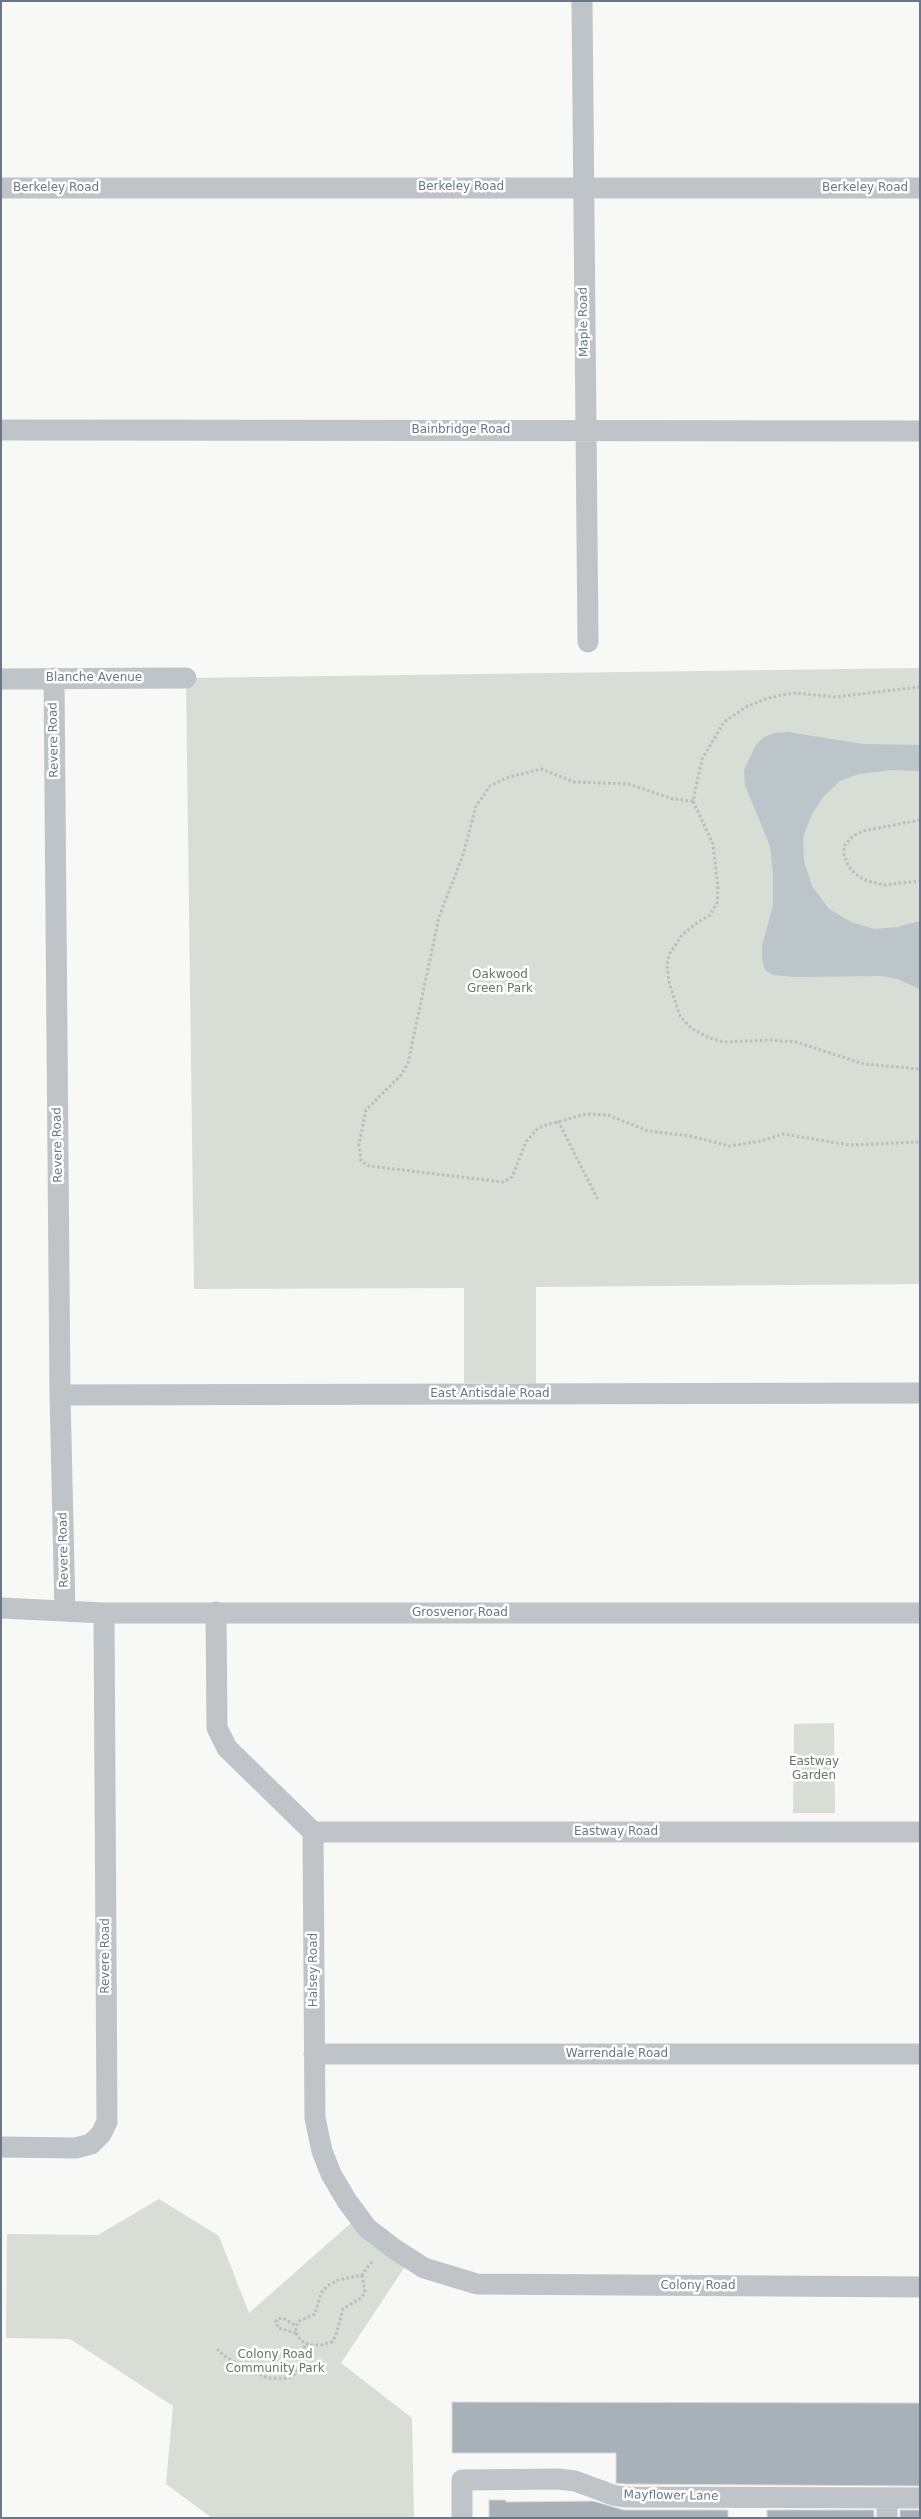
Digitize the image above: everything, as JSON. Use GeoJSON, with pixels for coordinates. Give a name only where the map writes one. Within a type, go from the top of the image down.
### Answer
{"type":"FeatureCollection","features":[{"type":"Feature","properties":{"kind":"street","name":"Maple Road"},"geometry":{"type":"LineString","coordinates":[[582,1],[588,642]]}},
{"type":"Feature","properties":{"kind":"street","name":"Berkeley Road"},"geometry":{"type":"LineString","coordinates":[[1,188],[920,188]]}},
{"type":"Feature","properties":{"kind":"street","name":"Bainbridge Road"},"geometry":{"type":"LineString","coordinates":[[1,430],[920,431]]}},
{"type":"Feature","properties":{"kind":"street","name":"Revere Road"},"geometry":{"type":"LineString","coordinates":[[54,678],[60,1395],[65,1612]]}},
{"type":"Feature","properties":{"kind":"street","name":"Blanche Avenue"},"geometry":{"type":"LineString","coordinates":[[1,679],[186,678]]}},
{"type":"Feature","properties":{"kind":"street","name":"East Antisdale Road"},"geometry":{"type":"LineString","coordinates":[[60,1395],[920,1393]]}},
{"type":"Feature","properties":{"kind":"street","name":"Grosvenor Road"},"geometry":{"type":"LineString","coordinates":[[1,1608],[104,1613],[920,1613]]}},
{"type":"Feature","properties":{"kind":"street"},"geometry":{"type":"LineString","coordinates":[[216,1612],[217,1728],[227,1748],[313,1832]]}},
{"type":"Feature","properties":{"kind":"street","name":"Revere Road"},"geometry":{"type":"LineString","coordinates":[[1,2147],[76,2148],[91,2144],[101,2134],[107,2122],[104,1613]]}},
{"type":"Feature","properties":{"kind":"street","name":"Eastway Road"},"geometry":{"type":"LineString","coordinates":[[313,1832],[920,1832]]}},
{"type":"Feature","properties":{"kind":"street","name":"Halsey Road"},"geometry":{"type":"LineString","coordinates":[[313,1832],[315,2118],[320,2142],[331,2174],[347,2201],[367,2228],[424,2268],[477,2284]]}},
{"type":"Feature","properties":{"kind":"street","name":"Warrendale Road"},"geometry":{"type":"LineString","coordinates":[[314,2054],[920,2054]]}},
{"type":"Feature","properties":{"kind":"street","name":"Colony Road"},"geometry":{"type":"LineString","coordinates":[[477,2284],[920,2287]]}},
{"type":"Feature","properties":{"kind":"street","name":"Mayflower Lane"},"geometry":{"type":"LineString","coordinates":[[462,2518],[462,2480],[558,2479],[575,2481],[624,2497],[888,2508],[920,2498]]}},
{"type":"Feature","properties":{"kind":"path"},"geometry":{"type":"LineString","coordinates":[[920,686],[835,697],[796,693],[765,699],[724,722],[702,759],[694,801],[713,844],[718,888],[714,910],[682,935],[670,953],[667,973],[680,1016],[691,1028],[724,1042],[770,1040],[796,1042],[864,1064],[920,1069]]}},
{"type":"Feature","properties":{"kind":"path"},"geometry":{"type":"LineString","coordinates":[[694,801],[673,799],[629,784],[574,782],[541,770],[506,778],[490,786],[476,806],[463,855],[439,917],[408,1063],[398,1079],[375,1098],[366,1110],[359,1156],[364,1165],[503,1182],[512,1177],[523,1149],[531,1135],[546,1125],[586,1114],[608,1115],[648,1131],[690,1136],[730,1146],[761,1141],[783,1134],[850,1145],[920,1142]]}},
{"type":"Feature","properties":{"kind":"path"},"geometry":{"type":"LineString","coordinates":[[920,820],[863,831],[853,836],[844,846],[848,865],[855,874],[865,880],[883,885],[920,881]]}},
{"type":"Feature","properties":{"kind":"path"},"geometry":{"type":"LineString","coordinates":[[558,1121],[598,1200]]}},
{"type":"Feature","properties":{"kind":"path"},"geometry":{"type":"LineString","coordinates":[[362,2275],[365,2293],[362,2298],[342,2309],[336,2335],[332,2342],[321,2345],[306,2343],[300,2340],[296,2333],[296,2326],[299,2322],[315,2314],[321,2293],[326,2286],[338,2280],[362,2275],[373,2260]]}},
{"type":"Feature","properties":{"kind":"path"},"geometry":{"type":"LineString","coordinates":[[296,2326],[283,2318],[277,2319],[276,2322],[278,2328],[296,2333]]}},
{"type":"Feature","properties":{"kind":"path"},"geometry":{"type":"LineString","coordinates":[[217,2349],[227,2358],[254,2372],[269,2378],[283,2379],[291,2377],[296,2372],[306,2343]]}},
{"type":"Feature","properties":{"kind":"green space","name":"Oakwood Green Park"},"geometry":{"type":"Polygon","coordinates":[[[920,668],[920,1284],[536,1287],[536,1383],[464,1383],[464,1288],[194,1289],[186,678],[920,668]]]}},
{"type":"Feature","properties":{"kind":"green space","name":"Eastway Garden"},"geometry":{"type":"Polygon","coordinates":[[[834,1723],[835,1813],[793,1813],[794,1724],[834,1723]]]}},
{"type":"Feature","properties":{"kind":"green space","name":"Colony Road Community Park"},"geometry":{"type":"Polygon","coordinates":[[[159,2199],[219,2236],[249,2313],[359,2216],[410,2259],[341,2363],[412,2418],[414,2518],[212,2518],[166,2484],[173,2406],[70,2339],[6,2338],[7,2234],[98,2235],[159,2199]]]}},
{"type":"Feature","properties":{"kind":"shaded area"},"geometry":{"type":"Polygon","coordinates":[[[787,732],[864,744],[920,745],[920,771],[892,770],[859,774],[840,781],[824,796],[812,814],[803,837],[804,861],[812,886],[829,909],[851,922],[874,929],[898,927],[920,921],[920,989],[897,979],[882,976],[796,977],[773,975],[765,970],[762,946],[773,905],[773,874],[770,846],[745,785],[744,770],[756,745],[764,737],[775,733],[787,732]]]}},
{"type":"Feature","properties":{"kind":"building"},"geometry":{"type":"Polygon","coordinates":[[[452,2402],[920,2403],[920,2486],[616,2483],[616,2453],[452,2453],[452,2402]]]}},
{"type":"Feature","properties":{"kind":"building"},"geometry":{"type":"Polygon","coordinates":[[[489,2500],[506,2500],[506,2502],[593,2501],[624,2510],[728,2510],[728,2518],[489,2518],[489,2500]]]}},
{"type":"Feature","properties":{"kind":"building"},"geometry":{"type":"Polygon","coordinates":[[[767,2510],[874,2510],[874,2518],[767,2518],[767,2510]]]}},
{"type":"Feature","properties":{"kind":"building"},"geometry":{"type":"Polygon","coordinates":[[[900,2510],[920,2510],[920,2518],[900,2518],[900,2510]]]}}]}
